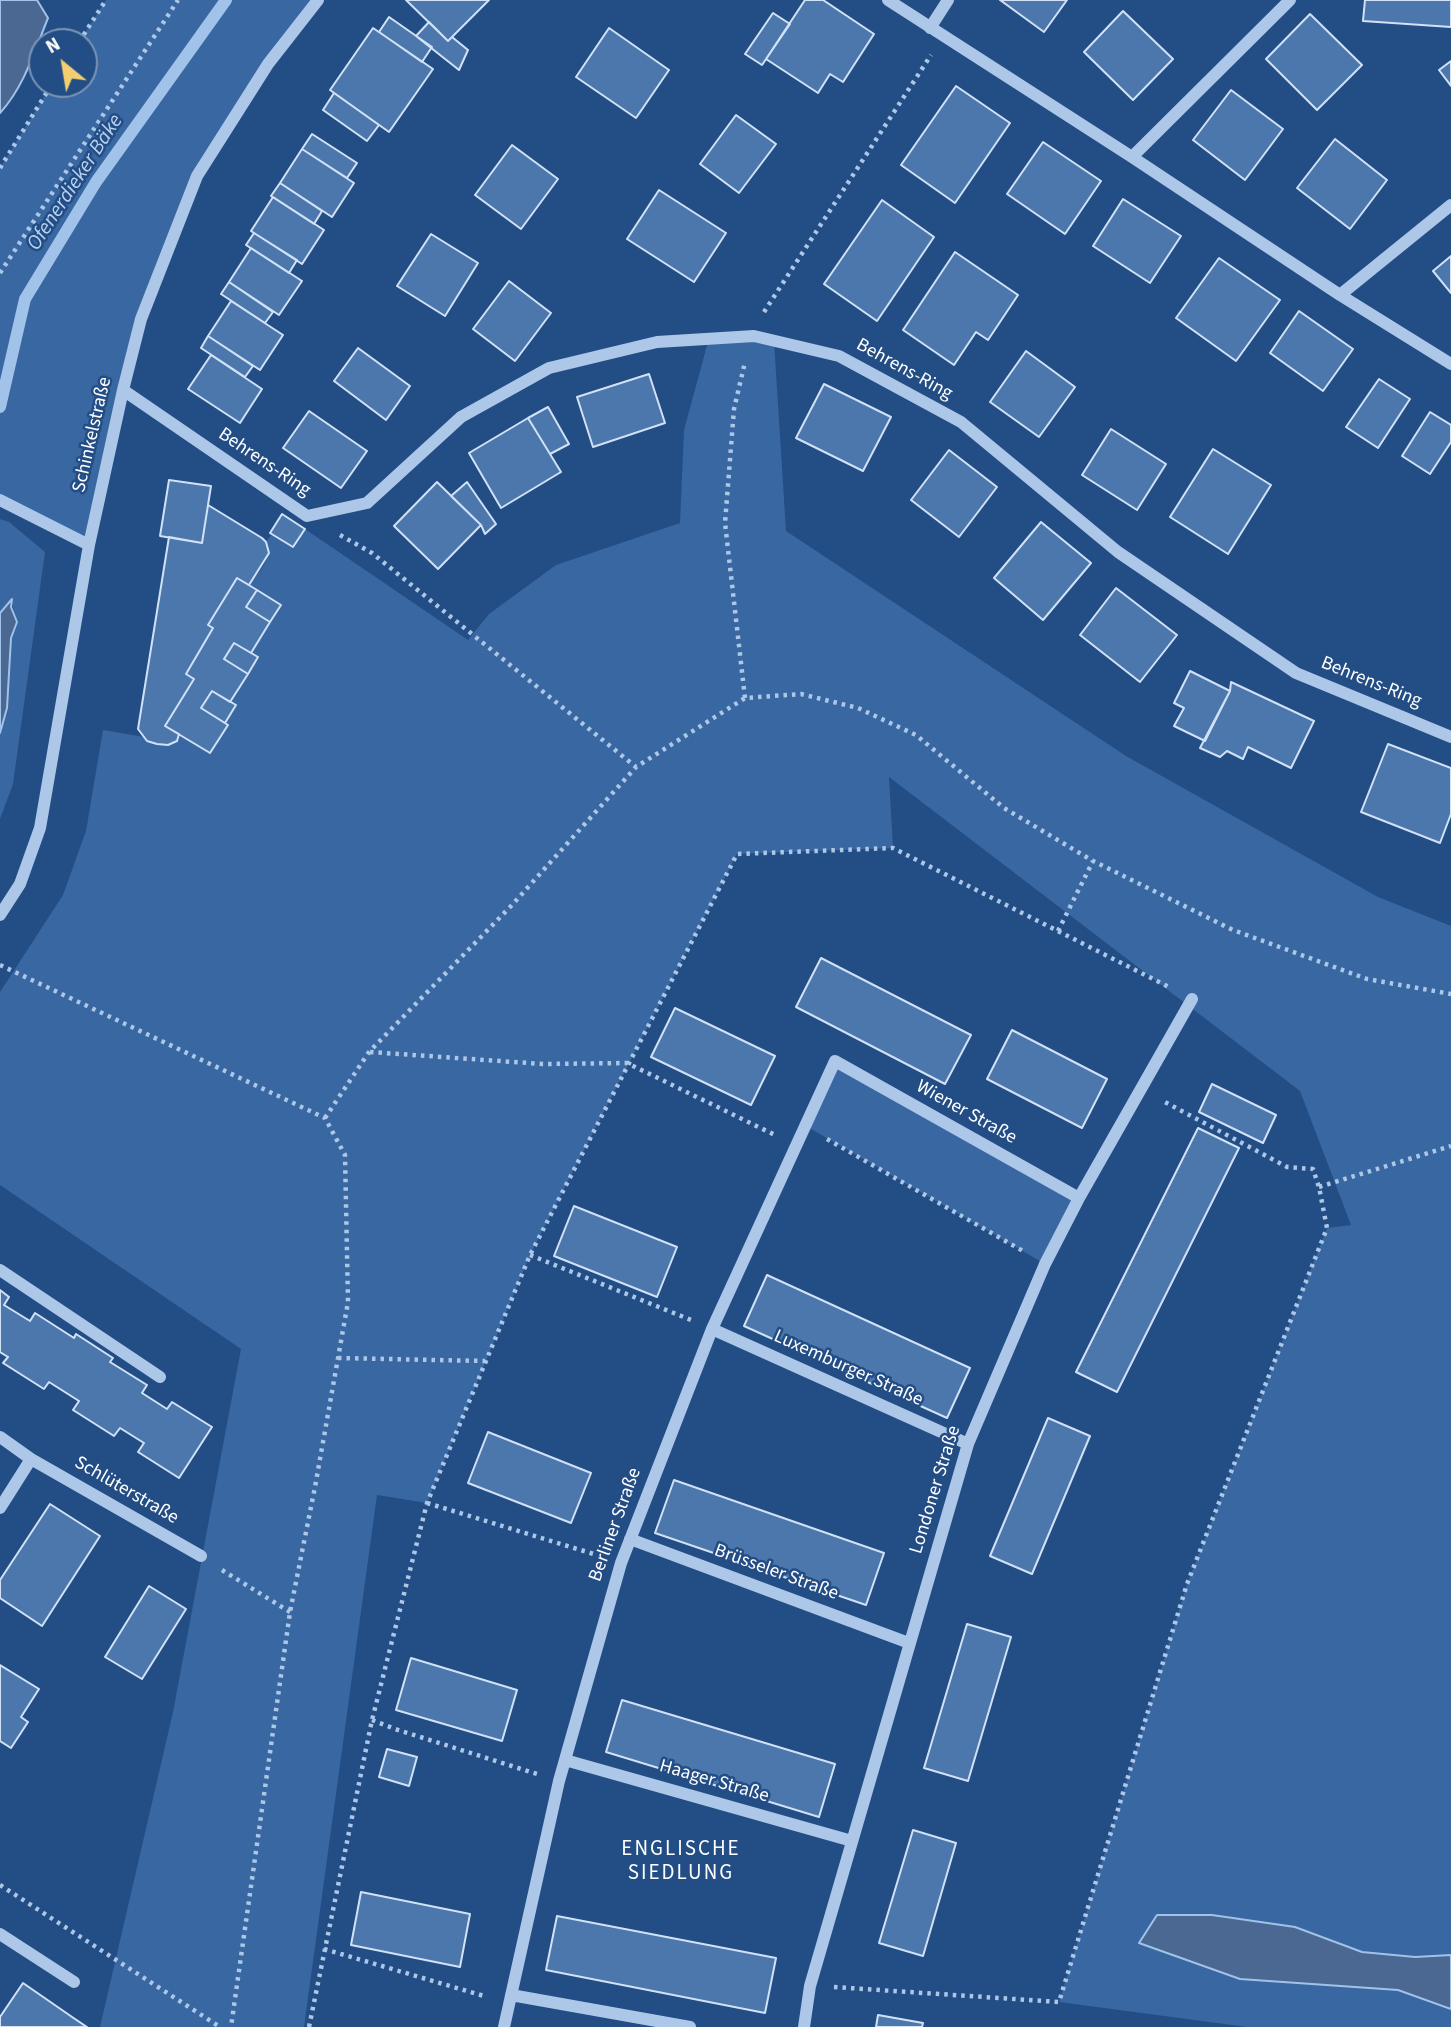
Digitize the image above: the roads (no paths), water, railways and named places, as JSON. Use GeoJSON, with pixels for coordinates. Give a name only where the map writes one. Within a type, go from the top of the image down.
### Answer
{"type":"FeatureCollection","features":[{"type":"Feature","properties":{"kind":"street","name":"Schinkelstraße"},"geometry":{"type":"LineString","coordinates":[[0,915],[20,884],[40,828],[89,545],[122,390],[141,319],[197,176],[268,64],[318,0]]}},
{"type":"Feature","properties":{"kind":"street"},"geometry":{"type":"LineString","coordinates":[[888,0],[1340,295],[1451,364]]}},
{"type":"Feature","properties":{"kind":"street"},"geometry":{"type":"LineString","coordinates":[[930,28],[948,0]]}},
{"type":"Feature","properties":{"kind":"street"},"geometry":{"type":"LineString","coordinates":[[1132,157],[1290,0]]}},
{"type":"Feature","properties":{"kind":"street"},"geometry":{"type":"LineString","coordinates":[[1340,295],[1451,205]]}},
{"type":"Feature","properties":{"kind":"street","name":"Behrens-Ring"},"geometry":{"type":"LineString","coordinates":[[122,390],[307,516],[367,503],[461,417],[549,368],[657,342],[754,336],[839,356],[961,422],[1118,552],[1296,673],[1451,737]]}},
{"type":"Feature","properties":{"kind":"street"},"geometry":{"type":"LineString","coordinates":[[0,500],[89,545]]}},
{"type":"Feature","properties":{"kind":"street","name":"Londoner Straße"},"geometry":{"type":"LineString","coordinates":[[804,2027],[810,1986],[968,1444],[1045,1264],[1079,1198],[1192,999]]}},
{"type":"Feature","properties":{"kind":"street","name":"Berliner Straße"},"geometry":{"type":"LineString","coordinates":[[504,2027],[559,1781],[621,1563],[712,1329],[835,1061]]}},
{"type":"Feature","properties":{"kind":"street","name":"Wiener Straße"},"geometry":{"type":"LineString","coordinates":[[835,1061],[1079,1198]]}},
{"type":"Feature","properties":{"kind":"street"},"geometry":{"type":"LineString","coordinates":[[0,1270],[160,1377]]}},
{"type":"Feature","properties":{"kind":"street","name":"Luxemburger Straße"},"geometry":{"type":"LineString","coordinates":[[712,1329],[968,1444]]}},
{"type":"Feature","properties":{"kind":"street","name":"Schlüterstraße"},"geometry":{"type":"LineString","coordinates":[[0,1437],[32,1459],[201,1556]]}},
{"type":"Feature","properties":{"kind":"street"},"geometry":{"type":"LineString","coordinates":[[0,1508],[32,1459]]}},
{"type":"Feature","properties":{"kind":"street","name":"Brüsseler Straße"},"geometry":{"type":"LineString","coordinates":[[630,1539],[909,1643]]}},
{"type":"Feature","properties":{"kind":"street","name":"Haager Straße"},"geometry":{"type":"LineString","coordinates":[[565,1760],[852,1841]]}},
{"type":"Feature","properties":{"kind":"street"},"geometry":{"type":"LineString","coordinates":[[0,1934],[74,1982]]}},
{"type":"Feature","properties":{"kind":"street"},"geometry":{"type":"LineString","coordinates":[[510,1999],[690,2027]]}},
{"type":"Feature","properties":{"kind":"waterway","name":"Ofenerdieker Bäke"},"geometry":{"type":"LineString","coordinates":[[0,407],[25,299],[96,182],[226,0]]}},
{"type":"Feature","properties":{"kind":"district","name":"ENGLISCHE SIEDLUNG"},"geometry":{"type":"Point","coordinates":[681,1862]}}]}
